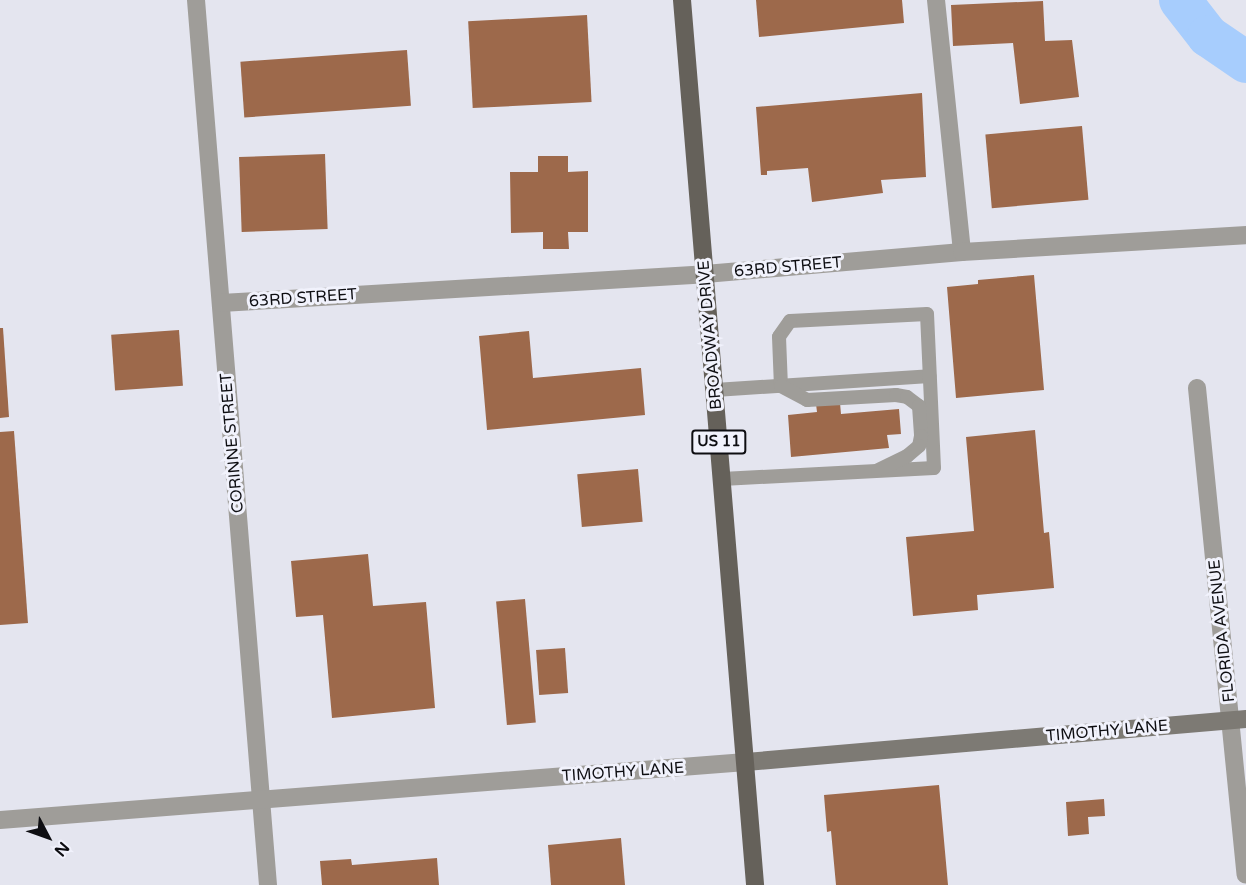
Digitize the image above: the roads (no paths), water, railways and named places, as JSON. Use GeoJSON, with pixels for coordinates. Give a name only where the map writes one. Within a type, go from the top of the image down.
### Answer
{"type":"FeatureCollection","features":[{"type":"Feature","properties":{"kind":"main road","name":"BROADWAY DRIVE"},"geometry":{"type":"LineString","coordinates":[[682,0],[756,885]]}},
{"type":"Feature","properties":{"kind":"main road","name":"TIMOTHY LANE"},"geometry":{"type":"LineString","coordinates":[[746,762],[1238,720]]}},
{"type":"Feature","properties":{"kind":"street","name":"CORINNE STREET"},"geometry":{"type":"LineString","coordinates":[[196,0],[268,885]]}},
{"type":"Feature","properties":{"kind":"street"},"geometry":{"type":"LineString","coordinates":[[936,0],[962,252]]}},
{"type":"Feature","properties":{"kind":"street","name":"63RD STREET"},"geometry":{"type":"LineString","coordinates":[[221,303],[705,274],[962,252],[1246,235]]}},
{"type":"Feature","properties":{"kind":"street","name":"FLORIDA AVENUE"},"geometry":{"type":"LineString","coordinates":[[1197,387],[1238,720],[1246,875]]}},
{"type":"Feature","properties":{"kind":"street","name":"TIMOTHY LANE"},"geometry":{"type":"LineString","coordinates":[[0,820],[746,762]]}},
{"type":"Feature","properties":{"kind":"lane"},"geometry":{"type":"LineString","coordinates":[[722,478],[934,468],[927,314],[790,321],[779,338],[781,386]]}},
{"type":"Feature","properties":{"kind":"lane"},"geometry":{"type":"LineString","coordinates":[[715,390],[930,376]]}},
{"type":"Feature","properties":{"kind":"lane"},"geometry":{"type":"LineString","coordinates":[[781,386],[807,400],[896,395],[907,397],[919,406],[921,436],[919,446],[907,456],[878,470]]}},
{"type":"Feature","properties":{"kind":"waterway"},"geometry":{"type":"LineString","coordinates":[[1180,0],[1208,36],[1246,62]]}}]}
